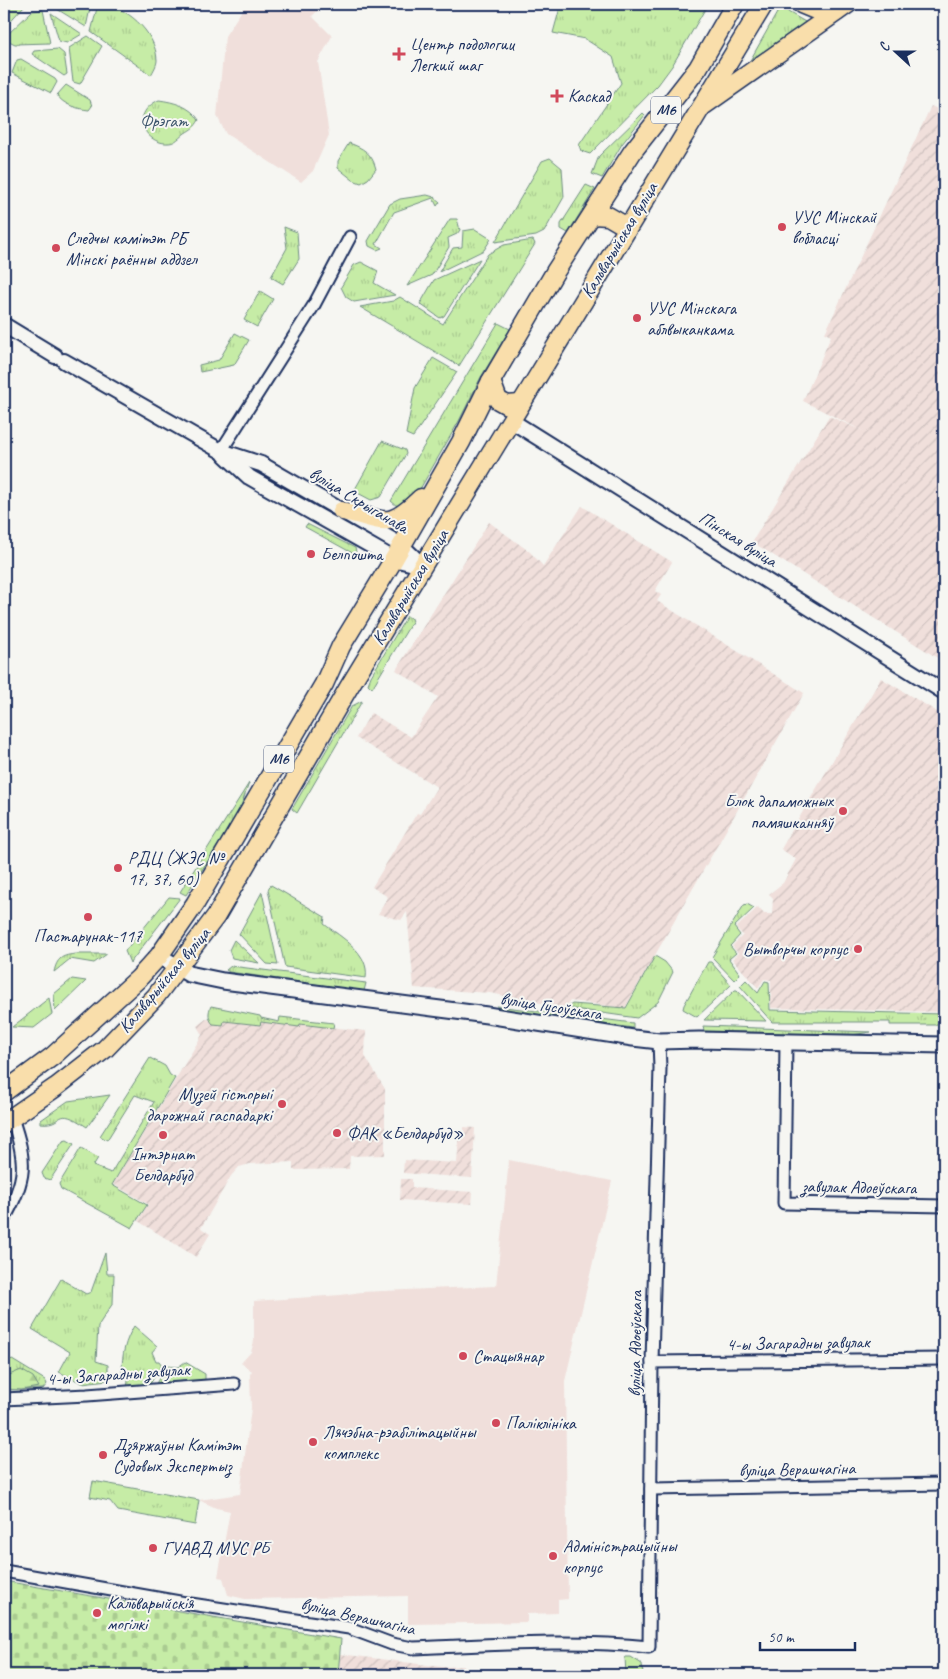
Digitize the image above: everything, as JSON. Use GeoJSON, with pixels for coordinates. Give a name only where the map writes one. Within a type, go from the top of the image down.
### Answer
{"type":"FeatureCollection","features":[{"type":"Feature","properties":{"kind":"main road","name":"Кальварыйская вуліца"},"geometry":{"type":"LineString","coordinates":[[4,1092],[53,1056],[132,985],[159,956],[197,900],[324,684],[340,646],[398,552],[435,484],[461,442],[491,381],[555,272],[633,151],[698,68],[736,4]]}},
{"type":"Feature","properties":{"kind":"main road","name":"Кальварыйская вуліца"},"geometry":{"type":"LineString","coordinates":[[7,1116],[56,1088],[105,1049],[156,996],[216,916],[510,420],[764,4]]}},
{"type":"Feature","properties":{"kind":"main road"},"geometry":{"type":"LineString","coordinates":[[801,4],[813,9],[842,8]]}},
{"type":"Feature","properties":{"kind":"main road"},"geometry":{"type":"LineString","coordinates":[[698,110],[842,8]]}},
{"type":"Feature","properties":{"kind":"main road"},"geometry":{"type":"LineString","coordinates":[[593,214],[608,216],[627,227]]}},
{"type":"Feature","properties":{"kind":"main road"},"geometry":{"type":"LineString","coordinates":[[491,381],[498,400],[507,404],[520,404]]}},
{"type":"Feature","properties":{"kind":"main road"},"geometry":{"type":"LineString","coordinates":[[342,511],[390,522],[404,515],[435,484]]}},
{"type":"Feature","properties":{"kind":"main road","name":"вуліца Гусоўскага"},"geometry":{"type":"LineString","coordinates":[[159,956],[189,974],[223,982],[487,1015],[659,1041],[699,1040],[944,1045]]}},
{"type":"Feature","properties":{"kind":"street"},"geometry":{"type":"LineString","coordinates":[[221,451],[314,305],[350,237]]}},
{"type":"Feature","properties":{"kind":"street","name":"вуліца Скрыганава"},"geometry":{"type":"LineString","coordinates":[[4,325],[221,451],[261,464],[342,511],[398,552]]}},
{"type":"Feature","properties":{"kind":"street","name":"Пінская вуліца"},"geometry":{"type":"LineString","coordinates":[[510,420],[571,456],[944,692]]}},
{"type":"Feature","properties":{"kind":"street","name":"вуліца Скрыганава"},"geometry":{"type":"LineString","coordinates":[[221,451],[249,477],[423,566]]}},
{"type":"Feature","properties":{"kind":"street","name":"вуліца Адоеўскага"},"geometry":{"type":"LineString","coordinates":[[649,1647],[652,1362],[660,1068],[659,1041]]}},
{"type":"Feature","properties":{"kind":"street","name":"завулак Адоеўскага"},"geometry":{"type":"LineString","coordinates":[[786,1042],[784,1203],[944,1206]]}},
{"type":"Feature","properties":{"kind":"street"},"geometry":{"type":"LineString","coordinates":[[4,1219],[20,1190],[23,1175],[20,1142],[7,1116]]}},
{"type":"Feature","properties":{"kind":"street","name":"4-ы Загарадны завулак"},"geometry":{"type":"LineString","coordinates":[[652,1362],[944,1359]]}},
{"type":"Feature","properties":{"kind":"street","name":"4-ы Загарадны завулак"},"geometry":{"type":"LineString","coordinates":[[4,1399],[234,1384]]}},
{"type":"Feature","properties":{"kind":"street","name":"вуліца Верашчагіна"},"geometry":{"type":"LineString","coordinates":[[651,1489],[944,1484]]}},
{"type":"Feature","properties":{"kind":"street","name":"вуліца Верашчагіна"},"geometry":{"type":"LineString","coordinates":[[4,1571],[191,1604],[349,1628],[392,1644],[412,1648],[536,1644],[618,1644],[649,1647]]}},
{"type":"Feature","properties":{"kind":"shaded area"},"geometry":{"type":"Polygon","coordinates":[[[246,4],[320,4],[322,7],[312,16],[332,36],[318,62],[329,135],[313,171],[301,182],[226,134],[217,116],[225,36],[246,4]]]}},
{"type":"Feature","properties":{"kind":"shaded area"},"geometry":{"type":"Polygon","coordinates":[[[931,106],[944,112],[944,662],[752,542],[829,416],[863,431],[803,401],[831,336],[825,333],[931,106]]]}},
{"type":"Feature","properties":{"kind":"shaded area"},"geometry":{"type":"Polygon","coordinates":[[[582,506],[672,562],[655,591],[661,595],[657,601],[804,693],[625,1008],[570,1001],[565,1008],[490,993],[414,988],[407,912],[401,920],[378,914],[388,897],[372,887],[417,813],[420,814],[437,787],[356,738],[371,713],[411,737],[438,697],[396,670],[489,522],[530,552],[543,566],[582,506]]]}},
{"type":"Feature","properties":{"kind":"shaded area"},"geometry":{"type":"Polygon","coordinates":[[[881,678],[944,716],[944,1012],[771,1008],[771,980],[764,979],[758,988],[732,959],[738,953],[732,946],[743,935],[736,928],[758,907],[764,914],[772,914],[773,898],[769,894],[783,883],[796,859],[781,849],[881,678]]]}},
{"type":"Feature","properties":{"kind":"shaded area"},"geometry":{"type":"Polygon","coordinates":[[[207,1018],[214,1024],[224,1021],[260,1025],[260,1022],[299,1027],[300,1024],[366,1031],[365,1056],[385,1089],[385,1155],[350,1156],[349,1169],[293,1170],[293,1162],[250,1164],[239,1167],[231,1176],[201,1228],[210,1234],[196,1257],[138,1221],[148,1204],[113,1184],[202,1035],[197,1026],[207,1018]]]}},
{"type":"Feature","properties":{"kind":"shaded area"},"geometry":{"type":"Polygon","coordinates":[[[464,1127],[475,1128],[472,1178],[403,1173],[404,1160],[457,1163],[459,1137],[464,1137],[464,1127]]]}},
{"type":"Feature","properties":{"kind":"shaded area"},"geometry":{"type":"Polygon","coordinates":[[[509,1160],[612,1181],[565,1381],[568,1599],[558,1600],[558,1613],[527,1614],[527,1622],[408,1624],[408,1596],[245,1599],[228,1595],[223,1578],[218,1577],[230,1511],[216,1508],[199,1500],[240,1494],[251,1408],[250,1374],[252,1371],[241,1363],[251,1352],[254,1341],[254,1301],[361,1292],[496,1286],[509,1160]]]}},
{"type":"Feature","properties":{"kind":"shaded area"},"geometry":{"type":"Polygon","coordinates":[[[401,1179],[412,1179],[412,1188],[473,1192],[472,1204],[400,1200],[401,1179]]]}},
{"type":"Feature","properties":{"kind":"shaded area"},"geometry":{"type":"Polygon","coordinates":[[[340,1654],[443,1667],[464,1666],[464,1671],[498,1675],[338,1675],[340,1654]]]}},
{"type":"Feature","properties":{"kind":"green space"},"geometry":{"type":"Polygon","coordinates":[[[4,4],[23,4],[24,6],[4,28],[4,4]]]}},
{"type":"Feature","properties":{"kind":"green space"},"geometry":{"type":"Polygon","coordinates":[[[53,4],[91,4],[86,27],[52,6],[53,4]]]}},
{"type":"Feature","properties":{"kind":"green space"},"geometry":{"type":"Polygon","coordinates":[[[98,4],[108,5],[128,14],[145,30],[151,39],[157,60],[151,75],[91,32],[98,4]]]}},
{"type":"Feature","properties":{"kind":"green space"},"geometry":{"type":"Polygon","coordinates":[[[561,4],[708,4],[672,66],[658,85],[590,154],[581,151],[579,145],[621,83],[613,57],[585,39],[553,33],[561,4]]]}},
{"type":"Feature","properties":{"kind":"green space"},"geometry":{"type":"Polygon","coordinates":[[[782,4],[788,12],[807,23],[747,66],[782,4]]]}},
{"type":"Feature","properties":{"kind":"green space"},"geometry":{"type":"Polygon","coordinates":[[[43,10],[50,43],[15,44],[7,40],[7,35],[32,11],[43,10]]]}},
{"type":"Feature","properties":{"kind":"green space"},"geometry":{"type":"Polygon","coordinates":[[[51,13],[82,34],[67,43],[59,41],[51,13]]]}},
{"type":"Feature","properties":{"kind":"green space"},"geometry":{"type":"Polygon","coordinates":[[[88,36],[102,46],[80,84],[73,82],[69,48],[88,36]]]}},
{"type":"Feature","properties":{"kind":"green space"},"geometry":{"type":"Polygon","coordinates":[[[58,49],[64,54],[67,74],[64,76],[32,54],[34,51],[58,49]]]}},
{"type":"Feature","properties":{"kind":"green space"},"geometry":{"type":"Polygon","coordinates":[[[21,59],[55,79],[57,82],[51,93],[12,73],[17,60],[21,59]]]}},
{"type":"Feature","properties":{"kind":"green space"},"geometry":{"type":"Polygon","coordinates":[[[66,85],[90,100],[92,106],[89,110],[71,106],[57,95],[66,85]]]}},
{"type":"Feature","properties":{"kind":"green space","name":"Фрэгат"},"geometry":{"type":"Polygon","coordinates":[[[159,100],[181,105],[191,111],[199,120],[193,128],[173,142],[161,142],[154,139],[144,128],[142,121],[144,113],[149,106],[159,100]]]}},
{"type":"Feature","properties":{"kind":"green space"},"geometry":{"type":"Polygon","coordinates":[[[643,113],[645,115],[622,144],[602,178],[592,174],[599,156],[643,113]]]}},
{"type":"Feature","properties":{"kind":"green space"},"geometry":{"type":"Polygon","coordinates":[[[349,143],[366,152],[372,159],[376,169],[368,179],[361,183],[353,180],[338,168],[338,161],[349,143]]]}},
{"type":"Feature","properties":{"kind":"green space"},"geometry":{"type":"Polygon","coordinates":[[[550,158],[562,168],[564,197],[544,232],[536,236],[495,242],[542,161],[550,158]]]}},
{"type":"Feature","properties":{"kind":"green space"},"geometry":{"type":"Polygon","coordinates":[[[586,185],[595,189],[568,233],[561,229],[561,224],[586,185]]]}},
{"type":"Feature","properties":{"kind":"green space"},"geometry":{"type":"Polygon","coordinates":[[[427,195],[434,197],[440,202],[437,206],[433,198],[394,212],[376,244],[382,248],[377,250],[369,246],[368,241],[390,204],[400,199],[427,195]]]}},
{"type":"Feature","properties":{"kind":"green space"},"geometry":{"type":"Polygon","coordinates":[[[450,219],[457,219],[460,230],[457,234],[448,238],[449,247],[432,275],[407,286],[450,219]]]}},
{"type":"Feature","properties":{"kind":"green space"},"geometry":{"type":"Polygon","coordinates":[[[284,227],[297,232],[299,259],[283,284],[271,277],[287,248],[284,227]]]}},
{"type":"Feature","properties":{"kind":"green space"},"geometry":{"type":"Polygon","coordinates":[[[475,229],[491,239],[484,250],[439,272],[453,248],[462,247],[463,231],[475,229]]]}},
{"type":"Feature","properties":{"kind":"green space"},"geometry":{"type":"Polygon","coordinates":[[[533,240],[535,244],[459,366],[360,307],[393,301],[400,297],[443,324],[488,254],[504,245],[533,240]]]}},
{"type":"Feature","properties":{"kind":"green space"},"geometry":{"type":"Polygon","coordinates":[[[480,259],[444,316],[440,318],[420,304],[434,280],[480,259]]]}},
{"type":"Feature","properties":{"kind":"green space"},"geometry":{"type":"Polygon","coordinates":[[[361,262],[378,271],[374,283],[395,295],[354,302],[346,297],[341,287],[354,265],[361,262]]]}},
{"type":"Feature","properties":{"kind":"green space"},"geometry":{"type":"Polygon","coordinates":[[[260,291],[273,299],[257,327],[244,320],[260,291]]]}},
{"type":"Feature","properties":{"kind":"green space"},"geometry":{"type":"Polygon","coordinates":[[[498,323],[510,329],[481,377],[459,421],[416,496],[398,507],[391,501],[498,323]]]}},
{"type":"Feature","properties":{"kind":"green space"},"geometry":{"type":"Polygon","coordinates":[[[235,333],[249,340],[234,365],[200,372],[199,365],[219,360],[235,333]]]}},
{"type":"Feature","properties":{"kind":"green space"},"geometry":{"type":"Polygon","coordinates":[[[433,358],[457,372],[413,437],[406,434],[415,388],[433,358]]]}},
{"type":"Feature","properties":{"kind":"green space"},"geometry":{"type":"Polygon","coordinates":[[[382,441],[405,450],[406,454],[381,497],[371,500],[354,491],[382,441]]]}},
{"type":"Feature","properties":{"kind":"green space"},"geometry":{"type":"Polygon","coordinates":[[[307,524],[355,548],[356,552],[354,554],[305,527],[307,524]]]}},
{"type":"Feature","properties":{"kind":"green space"},"geometry":{"type":"Polygon","coordinates":[[[407,616],[413,620],[372,688],[368,684],[371,676],[407,616]]]}},
{"type":"Feature","properties":{"kind":"green space"},"geometry":{"type":"Polygon","coordinates":[[[362,701],[297,813],[292,809],[352,706],[362,701]]]}},
{"type":"Feature","properties":{"kind":"green space"},"geometry":{"type":"Polygon","coordinates":[[[249,783],[239,812],[186,895],[180,892],[249,783]]]}},
{"type":"Feature","properties":{"kind":"green space"},"geometry":{"type":"Polygon","coordinates":[[[271,885],[325,917],[324,924],[346,940],[359,953],[364,961],[366,978],[285,967],[268,890],[271,885]]]}},
{"type":"Feature","properties":{"kind":"green space"},"geometry":{"type":"Polygon","coordinates":[[[262,892],[278,965],[267,964],[239,934],[262,892]]]}},
{"type":"Feature","properties":{"kind":"green space"},"geometry":{"type":"Polygon","coordinates":[[[169,897],[180,898],[130,963],[125,951],[169,897]]]}},
{"type":"Feature","properties":{"kind":"green space"},"geometry":{"type":"Polygon","coordinates":[[[747,904],[754,908],[734,927],[740,935],[730,946],[736,953],[729,959],[740,974],[734,980],[712,957],[744,905],[747,904]]]}},
{"type":"Feature","properties":{"kind":"green space"},"geometry":{"type":"Polygon","coordinates":[[[234,940],[259,963],[232,958],[229,950],[234,940]]]}},
{"type":"Feature","properties":{"kind":"green space"},"geometry":{"type":"Polygon","coordinates":[[[77,954],[107,954],[94,963],[70,959],[54,972],[61,958],[77,954]]]}},
{"type":"Feature","properties":{"kind":"green space"},"geometry":{"type":"Polygon","coordinates":[[[655,956],[665,962],[673,972],[658,1002],[637,1018],[567,1008],[572,1004],[626,1008],[655,956]]]}},
{"type":"Feature","properties":{"kind":"green space"},"geometry":{"type":"Polygon","coordinates":[[[708,962],[711,962],[731,985],[697,1017],[683,1009],[708,962]]]}},
{"type":"Feature","properties":{"kind":"green space"},"geometry":{"type":"Polygon","coordinates":[[[231,966],[366,983],[364,991],[229,972],[226,970],[231,966]]]}},
{"type":"Feature","properties":{"kind":"green space"},"geometry":{"type":"Polygon","coordinates":[[[72,979],[86,981],[55,1011],[54,994],[72,979]]]}},
{"type":"Feature","properties":{"kind":"green space"},"geometry":{"type":"Polygon","coordinates":[[[746,980],[758,993],[765,981],[769,982],[770,1010],[944,1014],[944,1025],[890,1025],[890,1022],[772,1022],[740,986],[746,980]]]}},
{"type":"Feature","properties":{"kind":"green space"},"geometry":{"type":"Polygon","coordinates":[[[737,990],[766,1021],[704,1020],[737,990]]]}},
{"type":"Feature","properties":{"kind":"green space"},"geometry":{"type":"Polygon","coordinates":[[[49,998],[52,1014],[34,1028],[12,1027],[49,998]]]}},
{"type":"Feature","properties":{"kind":"green space"},"geometry":{"type":"Polygon","coordinates":[[[211,1006],[279,1022],[280,1017],[334,1023],[333,1028],[300,1024],[299,1027],[261,1022],[260,1025],[224,1021],[223,1025],[213,1024],[209,1015],[211,1006]]]}},
{"type":"Feature","properties":{"kind":"green space"},"geometry":{"type":"Polygon","coordinates":[[[497,1006],[633,1023],[633,1028],[496,1009],[497,1006]]]}},
{"type":"Feature","properties":{"kind":"green space"},"geometry":{"type":"Polygon","coordinates":[[[703,1026],[871,1032],[851,1035],[704,1031],[703,1026]]]}},
{"type":"Feature","properties":{"kind":"green space"},"geometry":{"type":"Polygon","coordinates":[[[150,1058],[165,1066],[170,1075],[175,1078],[112,1185],[147,1205],[132,1228],[61,1189],[59,1184],[81,1148],[98,1158],[93,1166],[111,1173],[154,1102],[135,1095],[107,1140],[100,1136],[150,1058]]]}},
{"type":"Feature","properties":{"kind":"green space"},"geometry":{"type":"Polygon","coordinates":[[[110,1095],[87,1127],[77,1120],[64,1116],[54,1122],[41,1123],[41,1120],[68,1101],[110,1095]]]}},
{"type":"Feature","properties":{"kind":"green space"},"geometry":{"type":"Polygon","coordinates":[[[67,1140],[74,1144],[50,1180],[44,1178],[42,1173],[63,1141],[67,1140]]]}},
{"type":"Feature","properties":{"kind":"green space"},"geometry":{"type":"Polygon","coordinates":[[[105,1253],[107,1274],[114,1274],[113,1303],[98,1326],[96,1361],[108,1365],[108,1380],[82,1383],[59,1372],[70,1352],[32,1329],[61,1279],[86,1294],[91,1292],[105,1253]]]}},
{"type":"Feature","properties":{"kind":"green space"},"geometry":{"type":"Polygon","coordinates":[[[134,1326],[157,1346],[152,1352],[156,1361],[159,1361],[162,1365],[148,1387],[127,1388],[129,1374],[122,1372],[125,1348],[134,1326]]]}},
{"type":"Feature","properties":{"kind":"green space"},"geometry":{"type":"Polygon","coordinates":[[[4,1355],[45,1380],[47,1384],[43,1389],[4,1390],[4,1355]]]}},
{"type":"Feature","properties":{"kind":"green space"},"geometry":{"type":"Polygon","coordinates":[[[185,1362],[205,1374],[205,1381],[154,1387],[166,1366],[178,1367],[185,1362]]]}},
{"type":"Feature","properties":{"kind":"green space"},"geometry":{"type":"Polygon","coordinates":[[[21,1370],[33,1377],[39,1387],[21,1390],[4,1389],[4,1374],[7,1376],[21,1370]]]}},
{"type":"Feature","properties":{"kind":"green space"},"geometry":{"type":"Polygon","coordinates":[[[93,1481],[199,1500],[195,1525],[118,1511],[110,1501],[90,1497],[93,1481]]]}},
{"type":"Feature","properties":{"kind":"green space","name":"Кальварыйскія могілкі"},"geometry":{"type":"Polygon","coordinates":[[[4,1581],[341,1639],[338,1675],[4,1675],[4,1581]]]}},
{"type":"Feature","properties":{"kind":"green space"},"geometry":{"type":"Polygon","coordinates":[[[625,1657],[631,1657],[642,1664],[643,1675],[626,1675],[625,1657]]]}},
{"type":"Feature","properties":{"kind":"place","name":"Центр подологии Легкий шаг"},"geometry":{"type":"Point","coordinates":[399,54]}},
{"type":"Feature","properties":{"kind":"place","name":"Каскад"},"geometry":{"type":"Point","coordinates":[557,96]}},
{"type":"Feature","properties":{"kind":"place","name":"УУС Мінскай вобласці"},"geometry":{"type":"Point","coordinates":[782,227]}},
{"type":"Feature","properties":{"kind":"place","name":"Следчы камітэт РБ Мінскі раённы аддзел"},"geometry":{"type":"Point","coordinates":[56,248]}},
{"type":"Feature","properties":{"kind":"place","name":"УУС Мінскага аблвыканкама"},"geometry":{"type":"Point","coordinates":[637,318]}},
{"type":"Feature","properties":{"kind":"place","name":"Белпошта"},"geometry":{"type":"Point","coordinates":[311,554]}},
{"type":"Feature","properties":{"kind":"place","name":"Блок дапаможных памяшканняў"},"geometry":{"type":"Point","coordinates":[843,811]}},
{"type":"Feature","properties":{"kind":"place","name":"РДЦ (ЖЭС № 17, 37, 60)"},"geometry":{"type":"Point","coordinates":[118,868]}},
{"type":"Feature","properties":{"kind":"place","name":"Пастарунак-117"},"geometry":{"type":"Point","coordinates":[88,917]}},
{"type":"Feature","properties":{"kind":"place","name":"Вытворчы корпус"},"geometry":{"type":"Point","coordinates":[858,949]}},
{"type":"Feature","properties":{"kind":"place","name":"Музей гісторыі дарожнай гаспадаркі"},"geometry":{"type":"Point","coordinates":[282,1104]}},
{"type":"Feature","properties":{"kind":"place","name":"ФАК «Белдарбуд»"},"geometry":{"type":"Point","coordinates":[337,1133]}},
{"type":"Feature","properties":{"kind":"place","name":"Інтэрнат Белдарбуд"},"geometry":{"type":"Point","coordinates":[163,1135]}},
{"type":"Feature","properties":{"kind":"place","name":"Стацыянар"},"geometry":{"type":"Point","coordinates":[463,1356]}},
{"type":"Feature","properties":{"kind":"place","name":"Паліклініка"},"geometry":{"type":"Point","coordinates":[496,1423]}},
{"type":"Feature","properties":{"kind":"place","name":"Лячэбна-рэабілітацыйны комплекс"},"geometry":{"type":"Point","coordinates":[313,1442]}},
{"type":"Feature","properties":{"kind":"place","name":"Дзяржаўны Камітэт Судовых Экспертыз"},"geometry":{"type":"Point","coordinates":[103,1455]}},
{"type":"Feature","properties":{"kind":"place","name":"ГУАВД МУС РБ"},"geometry":{"type":"Point","coordinates":[153,1548]}},
{"type":"Feature","properties":{"kind":"place","name":"Адміністрацыйны корпус"},"geometry":{"type":"Point","coordinates":[553,1556]}},
{"type":"Feature","properties":{"kind":"place","name":"Кальварыйскія могілкі"},"geometry":{"type":"Point","coordinates":[97,1613]}}]}
